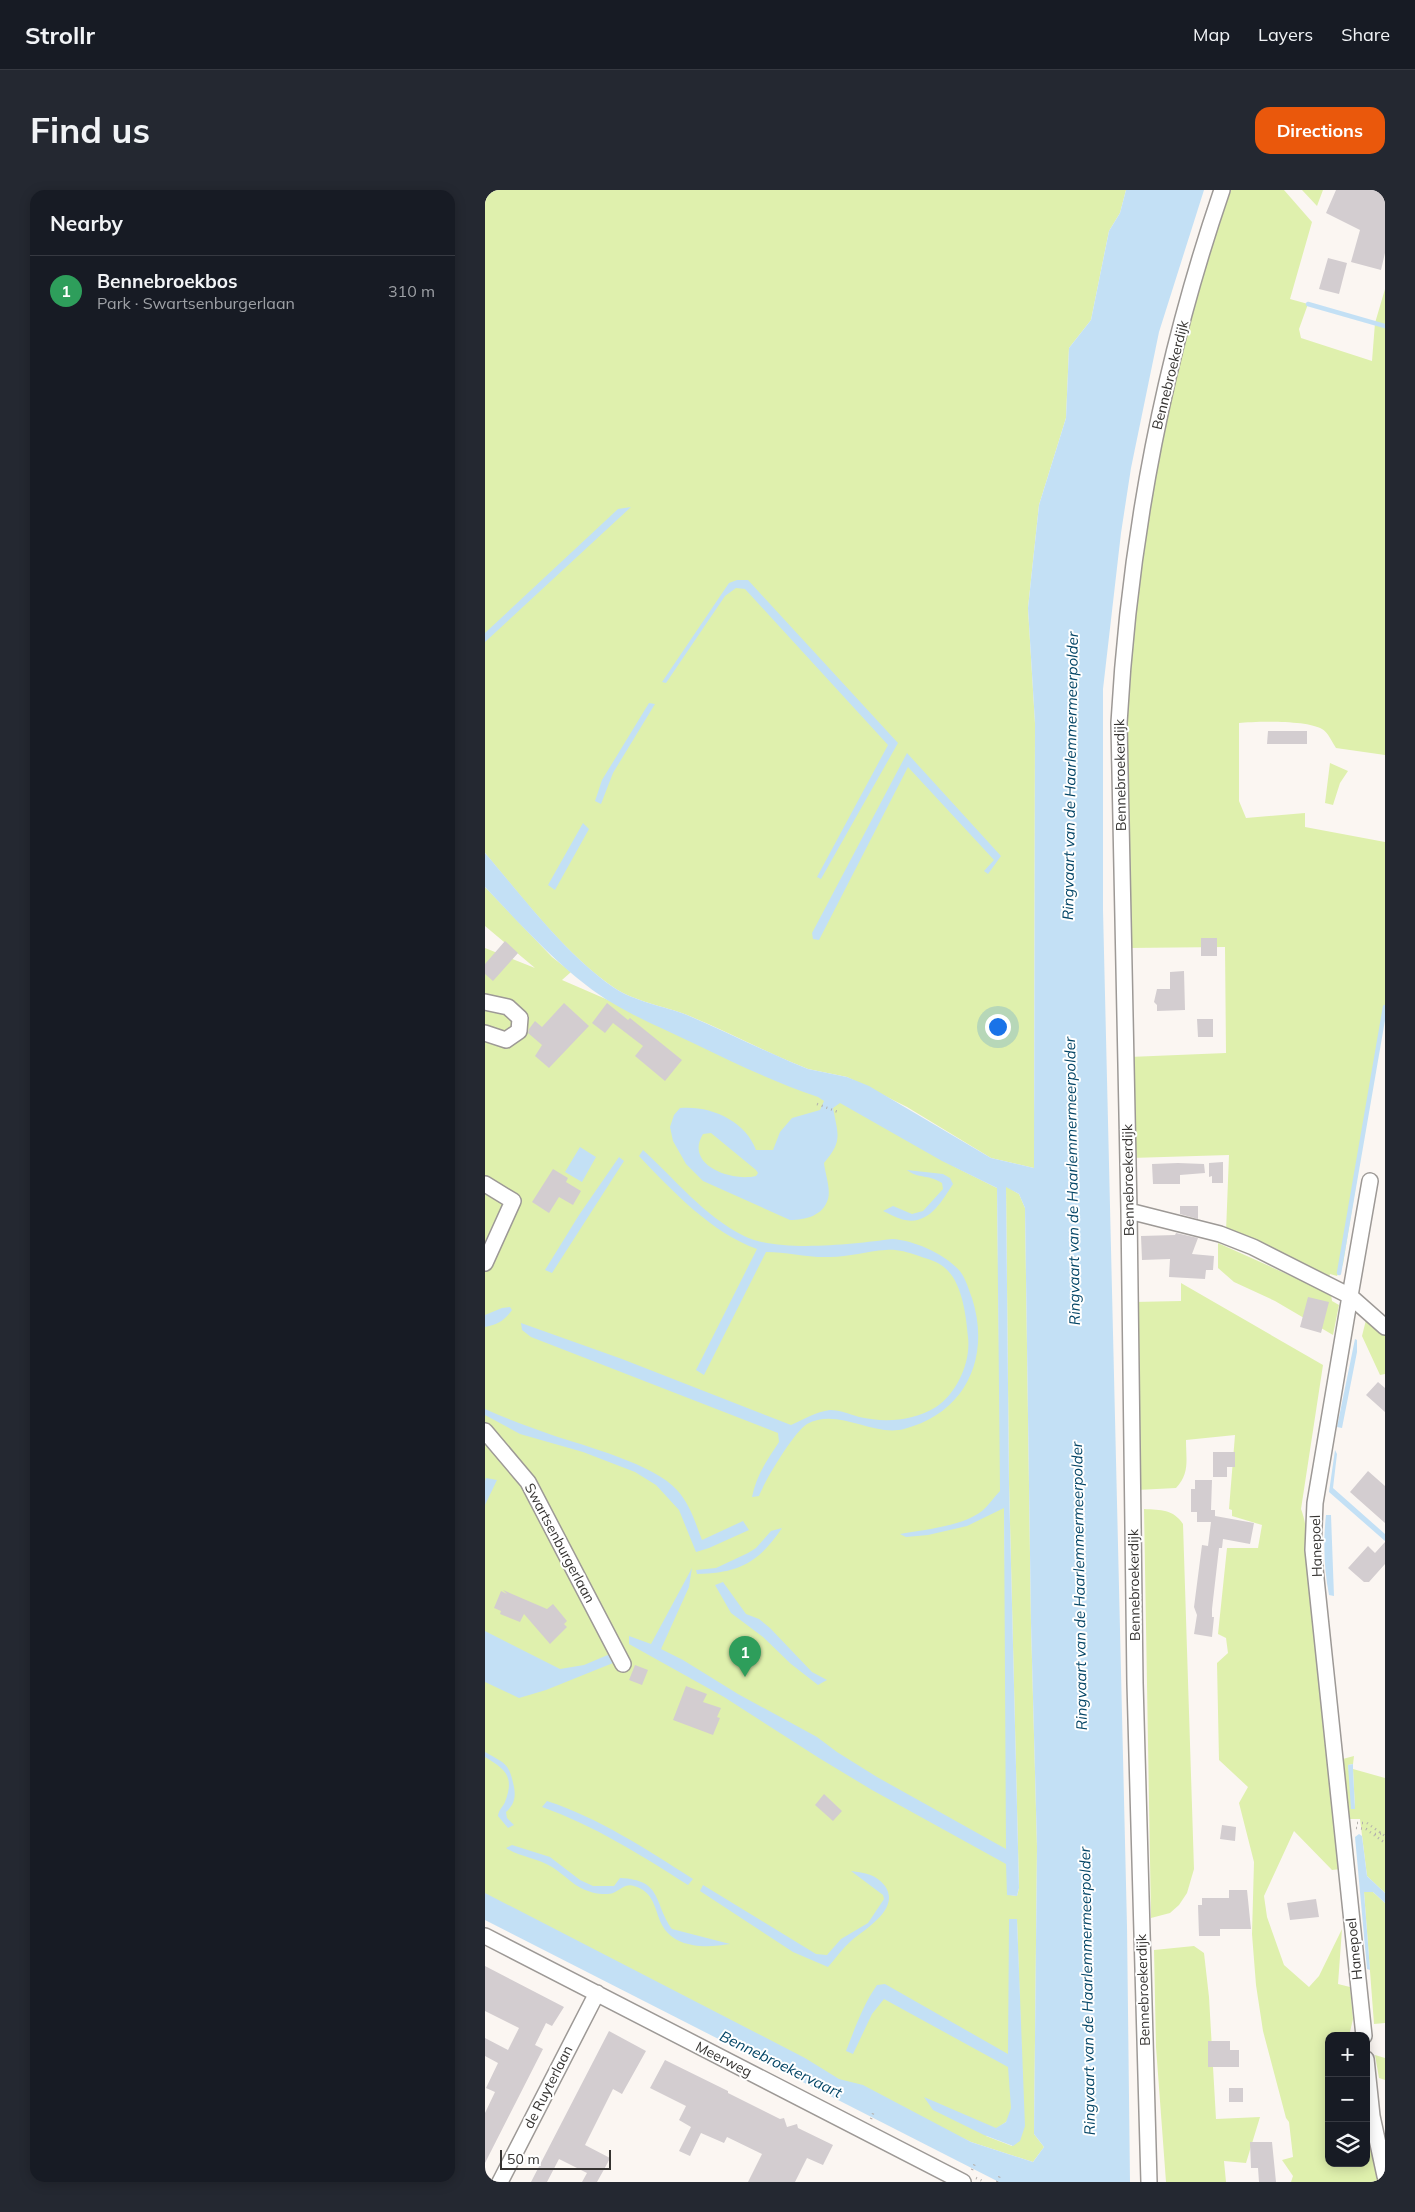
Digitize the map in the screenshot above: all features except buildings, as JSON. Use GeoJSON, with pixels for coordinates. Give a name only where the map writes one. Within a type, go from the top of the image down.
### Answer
{"type":"FeatureCollection","features":[{"type":"Feature","properties":{"kind":"street","name":"Bennebroekerdijk"},"geometry":{"type":"LineString","coordinates":[[1149,2182],[1136,1721],[1129,1211],[1119,723],[1123,647],[1134,554],[1147,469],[1172,360],[1203,245],[1222,190]]}},
{"type":"Feature","properties":{"kind":"street"},"geometry":{"type":"LineString","coordinates":[[485,1002],[508,1007],[520,1018],[519,1031],[506,1040],[485,1034]]}},
{"type":"Feature","properties":{"kind":"street","name":"Hanepoel"},"geometry":{"type":"LineString","coordinates":[[1364,2032],[1340,1824],[1313,1550],[1315,1502],[1370,1181]]}},
{"type":"Feature","properties":{"kind":"street"},"geometry":{"type":"LineString","coordinates":[[485,1184],[513,1201],[485,1263]]}},
{"type":"Feature","properties":{"kind":"street"},"geometry":{"type":"LineString","coordinates":[[1129,1211],[1219,1234],[1253,1247],[1350,1296],[1385,1327]]}},
{"type":"Feature","properties":{"kind":"street","name":"Swartsenburgerlaan"},"geometry":{"type":"LineString","coordinates":[[485,1431],[528,1482],[623,1664]]}},
{"type":"Feature","properties":{"kind":"street","name":"Meerweg"},"geometry":{"type":"LineString","coordinates":[[485,1936],[968,2176]]}},
{"type":"Feature","properties":{"kind":"street","name":"de Ruyterlaan"},"geometry":{"type":"LineString","coordinates":[[499,2182],[597,1993]]}},
{"type":"Feature","properties":{"kind":"street"},"geometry":{"type":"LineString","coordinates":[[1368,2077],[1372,2116],[1385,2176]]}},
{"type":"Feature","properties":{"kind":"path"},"geometry":{"type":"LineString","coordinates":[[817,1104],[838,1112]]}},
{"type":"Feature","properties":{"kind":"path"},"geometry":{"type":"LineString","coordinates":[[1340,1824],[1367,1823],[1385,1834]]}},
{"type":"Feature","properties":{"kind":"path"},"geometry":{"type":"LineString","coordinates":[[1380,1832],[1375,1834],[1385,1844]]}},
{"type":"Feature","properties":{"kind":"path"},"geometry":{"type":"LineString","coordinates":[[871,2120],[874,2111]]}},
{"type":"Feature","properties":{"kind":"path"},"geometry":{"type":"LineString","coordinates":[[968,2176],[977,2161]]}},
{"type":"Feature","properties":{"kind":"path"},"geometry":{"type":"LineString","coordinates":[[997,2182],[1001,2173]]}},
{"type":"Feature","properties":{"kind":"green space"},"geometry":{"type":"Polygon","coordinates":[[[485,190],[1126,190],[1120,213],[1109,231],[1091,320],[1069,348],[1066,418],[1039,505],[1028,608],[1035,723],[1034,1099],[1038,1162],[1034,1168],[991,1158],[907,1107],[847,1077],[808,1069],[687,1015],[640,1000],[613,987],[562,942],[485,853],[485,190]]]}},
{"type":"Feature","properties":{"kind":"green space"},"geometry":{"type":"Polygon","coordinates":[[[1231,190],[1284,190],[1312,222],[1290,299],[1308,304],[1299,329],[1301,338],[1372,361],[1375,323],[1385,289],[1385,755],[1336,748],[1326,732],[1306,724],[1282,722],[1239,723],[1239,801],[1246,818],[1305,813],[1305,827],[1385,842],[1385,1008],[1343,1264],[1337,1276],[1330,1274],[1329,1278],[1226,1232],[1229,1155],[1131,1158],[1129,1057],[1226,1053],[1225,947],[1127,948],[1123,712],[1147,497],[1195,295],[1231,190]]]}},
{"type":"Feature","properties":{"kind":"green space"},"geometry":{"type":"Polygon","coordinates":[[[1302,190],[1323,190],[1317,206],[1302,190]]]}},
{"type":"Feature","properties":{"kind":"green space"},"geometry":{"type":"Polygon","coordinates":[[[1330,763],[1348,771],[1340,783],[1333,805],[1325,803],[1330,763]]]}},
{"type":"Feature","properties":{"kind":"green space"},"geometry":{"type":"Polygon","coordinates":[[[485,887],[552,957],[571,972],[562,980],[871,1114],[955,1167],[997,1188],[1001,1508],[1004,1507],[1010,1895],[1017,1896],[1019,1888],[1009,1483],[1006,1186],[1019,1194],[1025,1208],[1031,1623],[1037,1847],[1034,2134],[1044,2147],[1033,2162],[971,2142],[485,1915],[485,948],[535,968],[485,926],[485,887]],[[1010,1919],[1014,2113],[1006,2122],[986,2136],[1012,2146],[1023,2097],[1017,1920],[1010,1919]]]}},
{"type":"Feature","properties":{"kind":"green space"},"geometry":{"type":"Polygon","coordinates":[[[1218,1243],[1331,1294],[1332,1301],[1339,1305],[1333,1335],[1275,1301],[1234,1282],[1218,1268],[1218,1243]]]}},
{"type":"Feature","properties":{"kind":"green space"},"geometry":{"type":"Polygon","coordinates":[[[1181,1283],[1323,1365],[1301,1509],[1306,1530],[1310,1600],[1341,1869],[1332,1870],[1294,1831],[1264,1896],[1267,1917],[1284,1965],[1309,1987],[1319,1976],[1342,1929],[1338,1984],[1350,1987],[1353,2019],[1350,2032],[1325,2032],[1325,2167],[1370,2167],[1370,2135],[1380,2182],[1291,2182],[1293,2176],[1282,2160],[1293,2157],[1289,2122],[1286,2118],[1263,2031],[1256,1985],[1252,1934],[1254,1862],[1239,1803],[1248,1787],[1219,1760],[1217,1663],[1228,1653],[1226,1638],[1218,1634],[1227,1548],[1258,1548],[1262,1525],[1232,1516],[1232,1510],[1229,1509],[1235,1435],[1186,1440],[1187,1460],[1185,1471],[1176,1488],[1137,1490],[1134,1302],[1181,1301],[1181,1283]]]}},
{"type":"Feature","properties":{"kind":"green space"},"geometry":{"type":"Polygon","coordinates":[[[1370,1304],[1385,1317],[1385,1374],[1380,1375],[1362,1336],[1370,1304]]]}},
{"type":"Feature","properties":{"kind":"green space"},"geometry":{"type":"Polygon","coordinates":[[[1144,1509],[1161,1510],[1171,1513],[1183,1524],[1194,1869],[1187,1893],[1179,1905],[1170,1913],[1151,1918],[1144,1509]]]}},
{"type":"Feature","properties":{"kind":"green space"},"geometry":{"type":"Polygon","coordinates":[[[1354,1756],[1353,1764],[1348,1765],[1355,1809],[1353,1769],[1385,1778],[1385,1893],[1367,1876],[1360,1819],[1350,1819],[1344,1814],[1339,1760],[1354,1756]]]}},
{"type":"Feature","properties":{"kind":"green space"},"geometry":{"type":"Polygon","coordinates":[[[1364,1892],[1373,1892],[1385,1903],[1385,2023],[1374,2024],[1364,1892]]]}},
{"type":"Feature","properties":{"kind":"green space"},"geometry":{"type":"Polygon","coordinates":[[[1194,1946],[1204,1953],[1209,1997],[1216,2119],[1260,2117],[1246,2163],[1224,2161],[1226,2182],[1166,2182],[1156,2047],[1154,1950],[1194,1946]]]}},
{"type":"Feature","properties":{"kind":"green space"},"geometry":{"type":"Polygon","coordinates":[[[1375,2055],[1385,2058],[1385,2080],[1379,2078],[1375,2055]]]}},
{"type":"Feature","properties":{"kind":"water"},"geometry":{"type":"Polygon","coordinates":[[[1126,190],[1204,190],[1159,332],[1131,468],[1121,533],[1103,689],[1103,910],[1127,1926],[1130,2182],[999,2182],[485,1920],[485,1893],[805,2058],[839,2079],[863,2085],[971,2142],[1033,2162],[1044,2147],[1034,2134],[1037,1847],[1031,1623],[1025,1208],[1019,1194],[1006,1187],[1009,1483],[1019,1888],[1017,1896],[1007,1895],[1006,1864],[872,1790],[724,1697],[629,1644],[629,1636],[651,1644],[692,1568],[689,1587],[661,1649],[817,1737],[877,1777],[1006,1849],[1004,1508],[967,1526],[928,1535],[906,1537],[900,1534],[942,1527],[974,1516],[982,1511],[1000,1491],[997,1188],[942,1161],[840,1103],[833,1108],[837,1143],[824,1163],[829,1195],[826,1205],[813,1216],[790,1220],[703,1181],[686,1164],[673,1141],[670,1127],[674,1115],[680,1108],[703,1109],[715,1112],[735,1123],[744,1131],[756,1150],[773,1150],[780,1132],[792,1118],[820,1110],[824,1101],[770,1079],[638,1017],[586,985],[546,950],[485,887],[485,853],[529,906],[578,959],[613,987],[640,1000],[687,1015],[808,1069],[847,1077],[869,1086],[991,1158],[1034,1168],[1035,723],[1028,608],[1039,505],[1066,418],[1069,348],[1091,320],[1109,231],[1120,213],[1126,190]],[[711,1133],[703,1134],[699,1145],[700,1154],[713,1169],[723,1174],[746,1177],[756,1176],[758,1173],[711,1133]]]}},
{"type":"Feature","properties":{"kind":"water"},"geometry":{"type":"Polygon","coordinates":[[[631,507],[485,642],[485,633],[618,509],[631,507]]]}},
{"type":"Feature","properties":{"kind":"water"},"geometry":{"type":"Polygon","coordinates":[[[737,580],[748,580],[898,743],[821,879],[817,877],[888,745],[745,589],[736,588],[725,596],[666,683],[662,682],[729,583],[737,580]]]}},
{"type":"Feature","properties":{"kind":"water"},"geometry":{"type":"Polygon","coordinates":[[[649,703],[655,704],[613,773],[601,804],[595,801],[602,780],[649,703]]]}},
{"type":"Feature","properties":{"kind":"water"},"geometry":{"type":"Polygon","coordinates":[[[907,753],[1001,856],[988,874],[984,871],[994,860],[908,767],[819,940],[813,939],[812,933],[907,753]]]}},
{"type":"Feature","properties":{"kind":"water"},"geometry":{"type":"Polygon","coordinates":[[[583,823],[589,829],[555,890],[548,885],[583,823]]]}},
{"type":"Feature","properties":{"kind":"water"},"geometry":{"type":"Polygon","coordinates":[[[580,1147],[596,1157],[582,1182],[565,1172],[580,1147]]]}},
{"type":"Feature","properties":{"kind":"water"},"geometry":{"type":"Polygon","coordinates":[[[643,1150],[703,1208],[729,1228],[744,1236],[759,1241],[796,1246],[900,1240],[927,1248],[951,1262],[964,1278],[972,1298],[977,1320],[978,1341],[975,1361],[968,1380],[958,1396],[943,1410],[926,1421],[904,1429],[880,1429],[831,1419],[807,1424],[795,1436],[780,1457],[759,1496],[752,1497],[759,1475],[779,1442],[778,1433],[531,1337],[522,1330],[521,1323],[622,1359],[791,1425],[815,1414],[830,1410],[869,1419],[899,1420],[927,1412],[944,1401],[950,1394],[961,1376],[967,1357],[968,1337],[962,1298],[954,1279],[938,1263],[913,1254],[894,1250],[830,1257],[766,1252],[704,1375],[696,1370],[757,1249],[724,1233],[693,1210],[639,1156],[643,1150]]]}},
{"type":"Feature","properties":{"kind":"water"},"geometry":{"type":"Polygon","coordinates":[[[619,1157],[624,1161],[552,1273],[545,1270],[579,1215],[619,1157]]]}},
{"type":"Feature","properties":{"kind":"water"},"geometry":{"type":"Polygon","coordinates":[[[907,1170],[943,1174],[950,1178],[953,1184],[934,1210],[921,1219],[914,1221],[900,1219],[883,1211],[893,1206],[912,1214],[923,1211],[943,1189],[942,1183],[937,1180],[915,1175],[907,1170]]]}},
{"type":"Feature","properties":{"kind":"water"},"geometry":{"type":"Polygon","coordinates":[[[510,1307],[512,1310],[506,1317],[497,1323],[485,1327],[485,1315],[510,1307]]]}},
{"type":"Feature","properties":{"kind":"water"},"geometry":{"type":"Polygon","coordinates":[[[1355,1339],[1357,1340],[1357,1352],[1342,1428],[1337,1427],[1355,1339]]]}},
{"type":"Feature","properties":{"kind":"water"},"geometry":{"type":"Polygon","coordinates":[[[485,1409],[510,1420],[618,1457],[652,1472],[682,1495],[702,1540],[743,1521],[749,1530],[696,1552],[679,1510],[656,1485],[635,1472],[583,1452],[520,1434],[485,1415],[485,1409]]]}},
{"type":"Feature","properties":{"kind":"water"},"geometry":{"type":"Polygon","coordinates":[[[1335,1450],[1337,1454],[1333,1488],[1385,1534],[1385,1541],[1329,1492],[1335,1450]]]}},
{"type":"Feature","properties":{"kind":"water"},"geometry":{"type":"Polygon","coordinates":[[[486,1478],[497,1480],[485,1505],[485,1481],[486,1478]]]}},
{"type":"Feature","properties":{"kind":"water"},"geometry":{"type":"Polygon","coordinates":[[[1326,1515],[1331,1515],[1334,1596],[1329,1595],[1325,1565],[1326,1515]]]}},
{"type":"Feature","properties":{"kind":"water"},"geometry":{"type":"Polygon","coordinates":[[[782,1528],[765,1549],[747,1563],[725,1571],[697,1574],[696,1570],[716,1568],[748,1553],[756,1548],[771,1531],[782,1528]]]}},
{"type":"Feature","properties":{"kind":"water"},"geometry":{"type":"Polygon","coordinates":[[[723,1582],[746,1614],[759,1619],[812,1672],[827,1680],[818,1685],[791,1664],[763,1637],[731,1613],[715,1585],[723,1582]]]}},
{"type":"Feature","properties":{"kind":"water"},"geometry":{"type":"Polygon","coordinates":[[[485,1631],[560,1669],[584,1665],[610,1654],[613,1663],[546,1690],[519,1698],[485,1682],[485,1631]]]}},
{"type":"Feature","properties":{"kind":"water"},"geometry":{"type":"Polygon","coordinates":[[[485,1752],[505,1765],[512,1779],[515,1791],[513,1804],[506,1812],[507,1818],[514,1825],[508,1828],[498,1816],[508,1793],[508,1780],[506,1774],[498,1765],[485,1757],[485,1752]]]}},
{"type":"Feature","properties":{"kind":"water"},"geometry":{"type":"Polygon","coordinates":[[[1353,1764],[1355,1809],[1351,1809],[1348,1765],[1353,1764]]]}},
{"type":"Feature","properties":{"kind":"water"},"geometry":{"type":"Polygon","coordinates":[[[547,1801],[604,1825],[693,1879],[688,1885],[599,1832],[542,1807],[547,1801]]]}},
{"type":"Feature","properties":{"kind":"water"},"geometry":{"type":"Polygon","coordinates":[[[1359,1834],[1362,1836],[1367,1876],[1385,1893],[1385,1903],[1373,1892],[1364,1892],[1370,1970],[1367,1969],[1355,1837],[1359,1834]]]}},
{"type":"Feature","properties":{"kind":"water"},"geometry":{"type":"Polygon","coordinates":[[[512,1845],[550,1857],[580,1880],[593,1886],[614,1886],[620,1878],[644,1883],[655,1894],[672,1929],[730,1944],[702,1946],[683,1943],[668,1933],[662,1925],[650,1897],[641,1889],[628,1885],[613,1893],[606,1894],[585,1890],[547,1864],[517,1854],[506,1848],[512,1845]]]}},
{"type":"Feature","properties":{"kind":"water"},"geometry":{"type":"Polygon","coordinates":[[[851,1871],[866,1873],[882,1882],[889,1894],[888,1903],[879,1918],[848,1944],[828,1967],[793,1952],[700,1891],[703,1885],[816,1954],[827,1955],[841,1939],[868,1923],[884,1899],[883,1895],[851,1871]]]}},
{"type":"Feature","properties":{"kind":"water"},"geometry":{"type":"Polygon","coordinates":[[[1009,1919],[1017,1919],[1025,2126],[1020,2141],[1013,2146],[984,2135],[933,2110],[924,2097],[996,2128],[1006,2122],[1011,2108],[1008,2067],[884,1999],[872,2014],[853,2054],[846,2051],[872,1993],[877,1985],[885,1984],[1008,2054],[1009,1919]]]}},
{"type":"Feature","properties":{"kind":"waterway"},"geometry":{"type":"LineString","coordinates":[[1308,304],[1385,326]]}},
{"type":"Feature","properties":{"kind":"waterway"},"geometry":{"type":"LineString","coordinates":[[1339,1273],[1385,1007]]}},
{"type":"Feature","properties":{"kind":"place","name":"Bennebroekbos"},"geometry":{"type":"Point","coordinates":[745,1677]}},
{"type":"Feature","properties":{"kind":"water label","name":"Ringvaart van de Haarlemmermeerpolder"},"geometry":{"type":"Point","coordinates":[1070,776]}},
{"type":"Feature","properties":{"kind":"water label","name":"Ringvaart van de Haarlemmermeerpolder"},"geometry":{"type":"Point","coordinates":[1072,1181]}},
{"type":"Feature","properties":{"kind":"water label","name":"Ringvaart van de Haarlemmermeerpolder"},"geometry":{"type":"Point","coordinates":[1079,1586]}},
{"type":"Feature","properties":{"kind":"water label","name":"Ringvaart van de Haarlemmermeerpolder"},"geometry":{"type":"Point","coordinates":[1087,1991]}},
{"type":"Feature","properties":{"kind":"water label","name":"Bennebroekervaart"},"geometry":{"type":"Point","coordinates":[781,2064]}}]}
